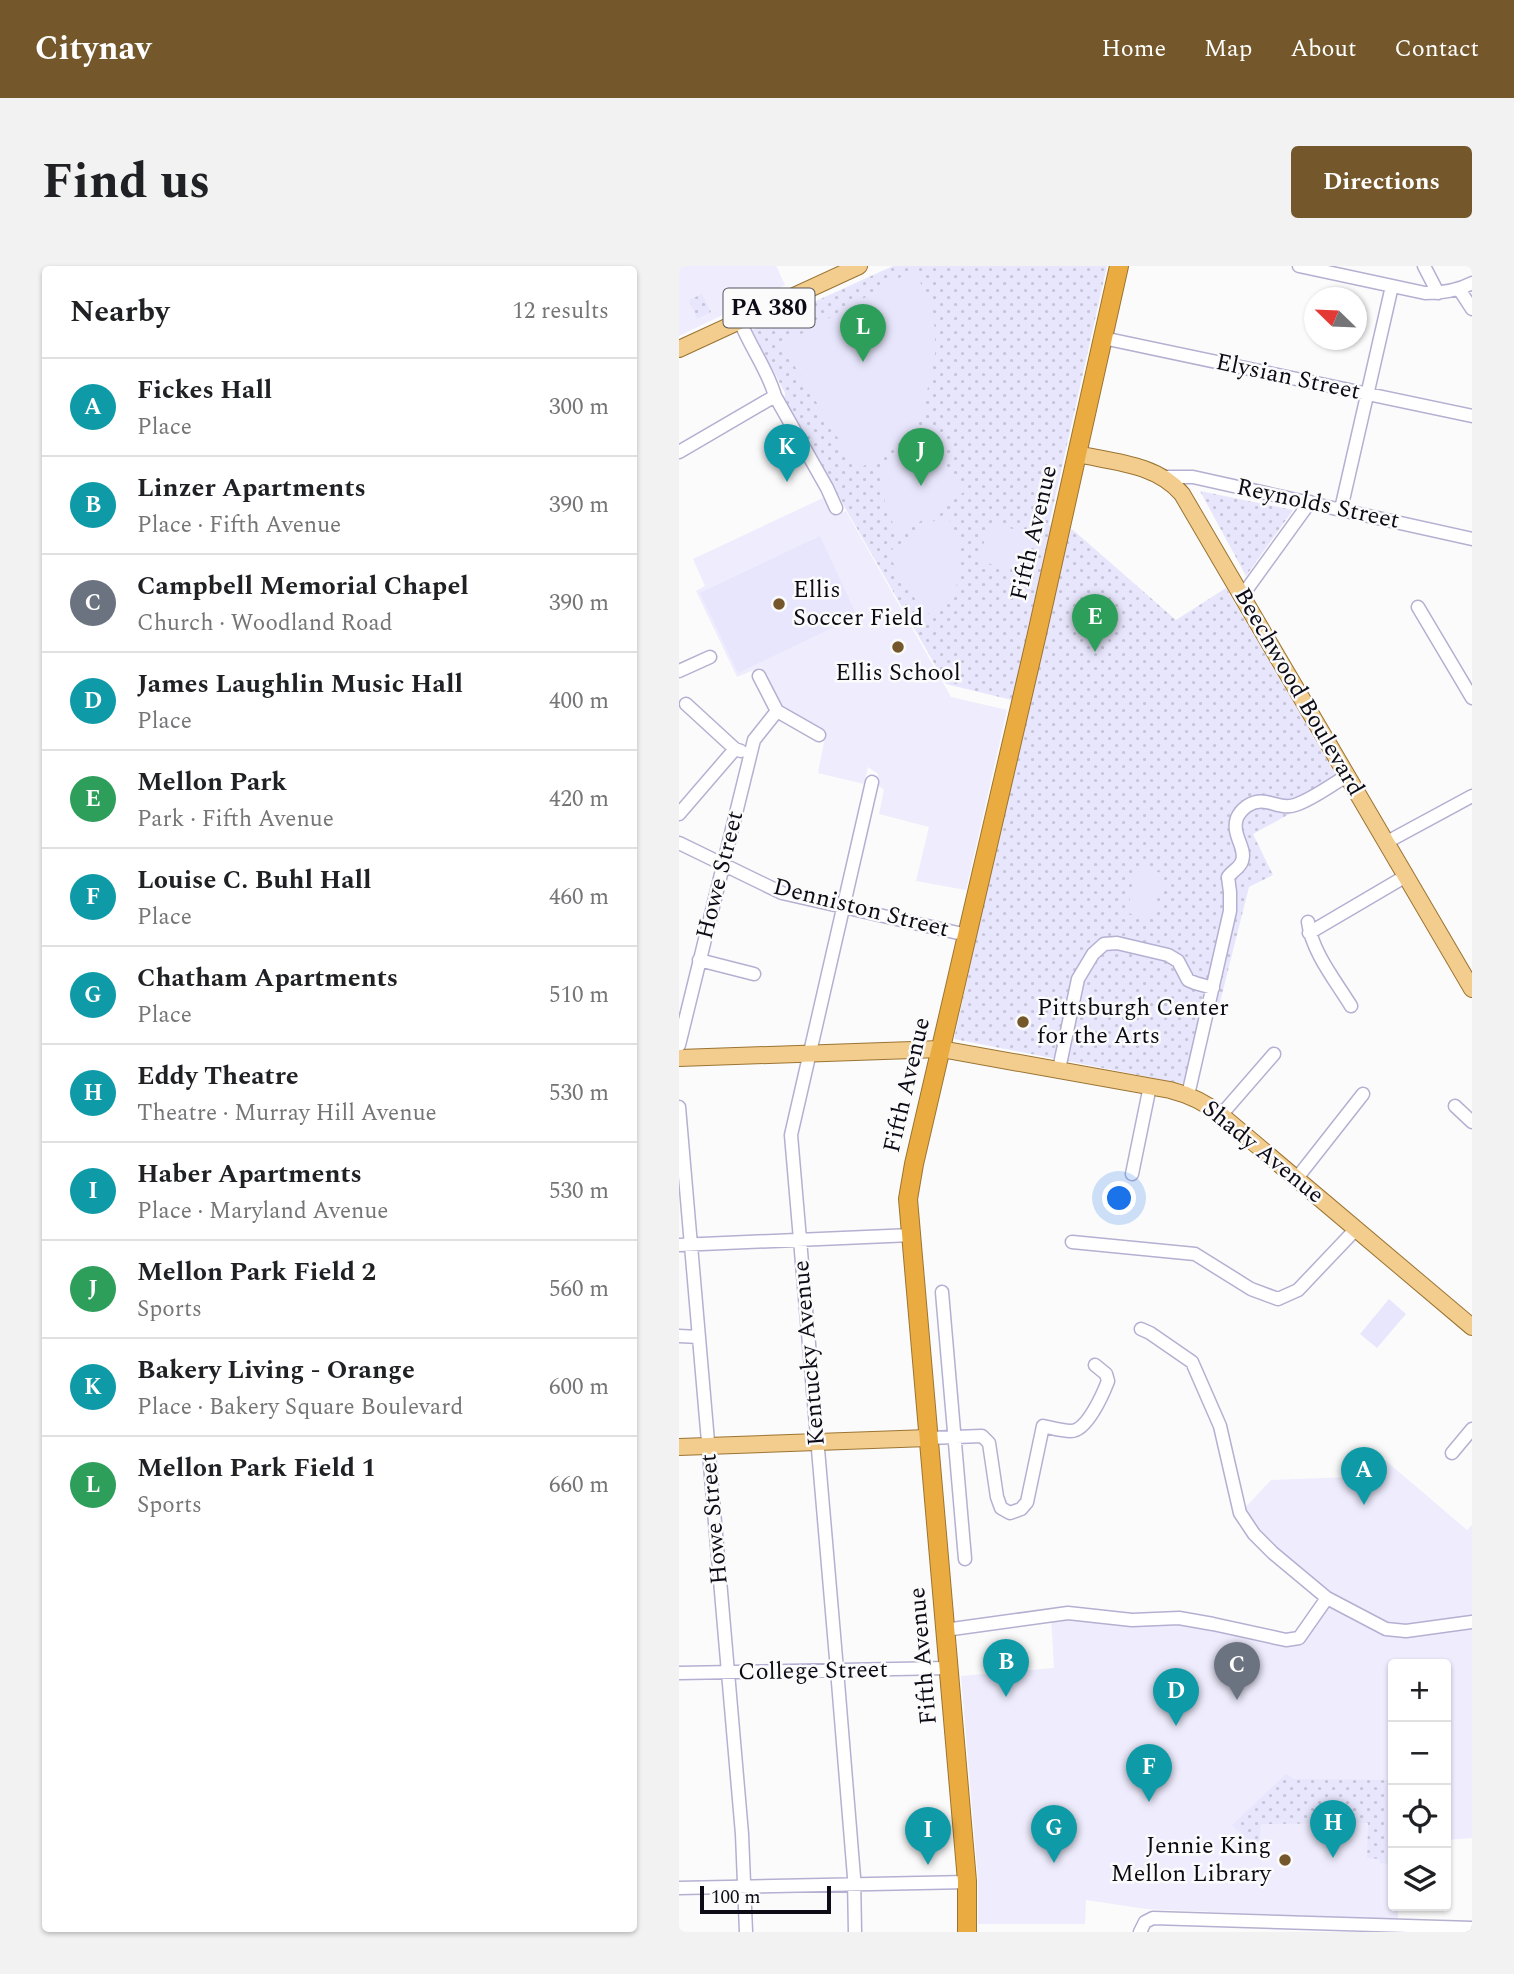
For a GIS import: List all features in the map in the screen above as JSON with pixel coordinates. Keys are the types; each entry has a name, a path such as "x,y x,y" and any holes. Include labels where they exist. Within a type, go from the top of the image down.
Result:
{"highway":[{"name":"Fifth Avenue","path":"967,1932 968,1882 908,1199 1119,266"}],"main road":[{"name":"PA 380","path":"679,349 859,266"},
{"name":"Beechwood Boulevard","path":"1077,454 1141,468 1164,477 1176,487 1406,876 1467,968 1472,989"},
{"name":"Shady Avenue","path":"679,1058 941,1049 1188,1095 1204,1102 1221,1115 1472,1327"},
{"path":"679,1447 928,1438"}],"street":[{"path":"1299,266 1425,293 1459,289 1472,283"},
{"path":"1424,266 1439,293"},
{"path":"1341,509 1392,286"},
{"path":"1459,289 1472,309"},
{"path":"740,321 775,396 836,508"},
{"name":"Elysian Street","path":"1103,338 1472,416"},
{"path":"679,452 775,396"},
{"name":"Reynolds Street","path":"1164,477 1193,477 1472,539"},
{"path":"1242,596 1310,502"},
{"path":"1418,607 1472,698"},
{"path":"679,671 710,657"},
{"path":"759,676 778,712 818,735"},
{"path":"686,704 735,749 750,755"},
{"name":"Howe Street","path":"679,1045 754,740 778,712"},
{"path":"679,814 735,749"},
{"path":"1188,1095 1230,911 1228,877 1241,864 1243,858 1235,831 1238,816 1256,802 1294,806 1348,775"},
{"name":"Kentucky Avenue","path":"855,1932 854,1884 837,1670 791,1135 872,782"},
{"path":"1387,842 1472,796"},
{"name":"Denniston Street","path":"679,843 782,893 967,935"},
{"path":"1351,1006 1316,948 1309,928 1406,876"},
{"path":"1059,1069 1078,979 1093,954 1104,944 1117,943 1168,955 1178,961 1188,980 1213,988"},
{"path":"699,960 754,974"},
{"path":"1221,1115 1274,1054"},
{"path":"1132,1174 1150,1086"},
{"path":"1297,1178 1363,1094"},
{"path":"1455,1106 1472,1122"},
{"name":"Howe Street","path":"679,1107 685,1245 699,1338 745,1887 746,1932"},
{"path":"1072,1242 1195,1254 1251,1289 1278,1299 1298,1290 1356,1228"},
{"path":"685,1245 912,1236"},
{"path":"941,1292 965,1559"},
{"path":"1141,1329 1192,1362 1220,1426 1240,1513 1254,1534 1273,1553 1327,1598 1386,1629 1406,1631 1472,1622"},
{"path":"679,1336 699,1338"},
{"path":"928,1438 982,1436 989,1443 1001,1508 1010,1513 1021,1509 1027,1502 1042,1426 1073,1431 1081,1428 1102,1397 1108,1381 1106,1374 1095,1366"},
{"path":"1452,1453 1472,1429"},
{"path":"945,1630 1068,1613 1132,1620 1178,1618 1286,1640 1300,1638 1327,1598"},
{"name":"College Street","path":"679,1673 948,1668"},
{"path":"679,1888 968,1882"},
{"path":"1140,1932 1145,1922 1153,1918 1472,1928"}],"shaded area":[{"path":"679,266 776,266 785,285 679,336"},
{"path":"893,266 1107,266 1049,525 1073,530 1176,620 1226,588 1342,785 1253,834 1273,875 1249,887 1217,1014 1212,1014 1195,1086 954,1039 1028,704 946,684 784,401 785,393 752,330"},
{"path":"915,269 933,313 935,331 935,354 923,410 915,426 882,455 857,470 782,345"},
{"path":"702,294 711,312 697,319 689,300"},
{"path":"924,431 964,492 900,535 886,511 881,471 885,462"},
{"path":"1200,491 1293,510 1246,576"},
{"path":"825,497 835,516 846,511 951,697 1007,710 966,890 916,881 929,827 879,814 884,790 876,783 878,774 868,767 864,784 818,773 825,737 775,702 761,667 737,677 696,591 705,586 693,559"},
{"path":"946,513 958,543 960,571 951,595 925,615 887,553"},
{"path":"989,523 1033,534 1023,572 979,561"},
{"name":"Ellis Soccer Field","path":"820,536 857,616 738,673 700,593"},
{"path":"1136,868 1163,873 1153,918 1127,913"},
{"path":"1389,1299 1406,1314 1377,1348 1360,1334"},
{"path":"1385,1460 1467,1530 1472,1525 1472,1838 1451,1840 1451,1659 1388,1659 1388,1911 1398,1911 1398,1920 1146,1909 1086,1900 1085,1924 978,1924 978,1879 961,1676 1054,1668 1051,1615 1179,1618 1299,1638 1327,1598 1240,1513 1271,1480 1348,1477"},
{"path":"1286,1774 1294,1779 1388,1780 1388,1864 1380,1863 1380,1859 1367,1858 1368,1823 1261,1824 1259,1850 1232,1825"}],"place":[{"name":"Mellon Park Field 1","path":"863,362"},
{"name":"Bakery Living - Orange","path":"787,482"},
{"name":"Mellon Park Field 2","path":"921,486"},
{"name":"Ellis Soccer Field","path":"779,604"},
{"name":"Ellis School","path":"898,647"},
{"name":"Mellon Park","path":"1095,652"},
{"name":"Pittsburgh Center for the Arts","path":"1023,1022"},
{"name":"Fickes Hall","path":"1364,1505"},
{"name":"Linzer Apartments","path":"1006,1697"},
{"name":"Campbell Memorial Chapel","path":"1237,1700"},
{"name":"James Laughlin Music Hall","path":"1176,1726"},
{"name":"Louise C. Buhl Hall","path":"1149,1802"},
{"name":"Eddy Theatre","path":"1333,1858"},
{"name":"Jennie King Mellon Library","path":"1285,1860"},
{"name":"Chatham Apartments","path":"1054,1863"},
{"name":"Haber Apartments","path":"928,1865"}]}
